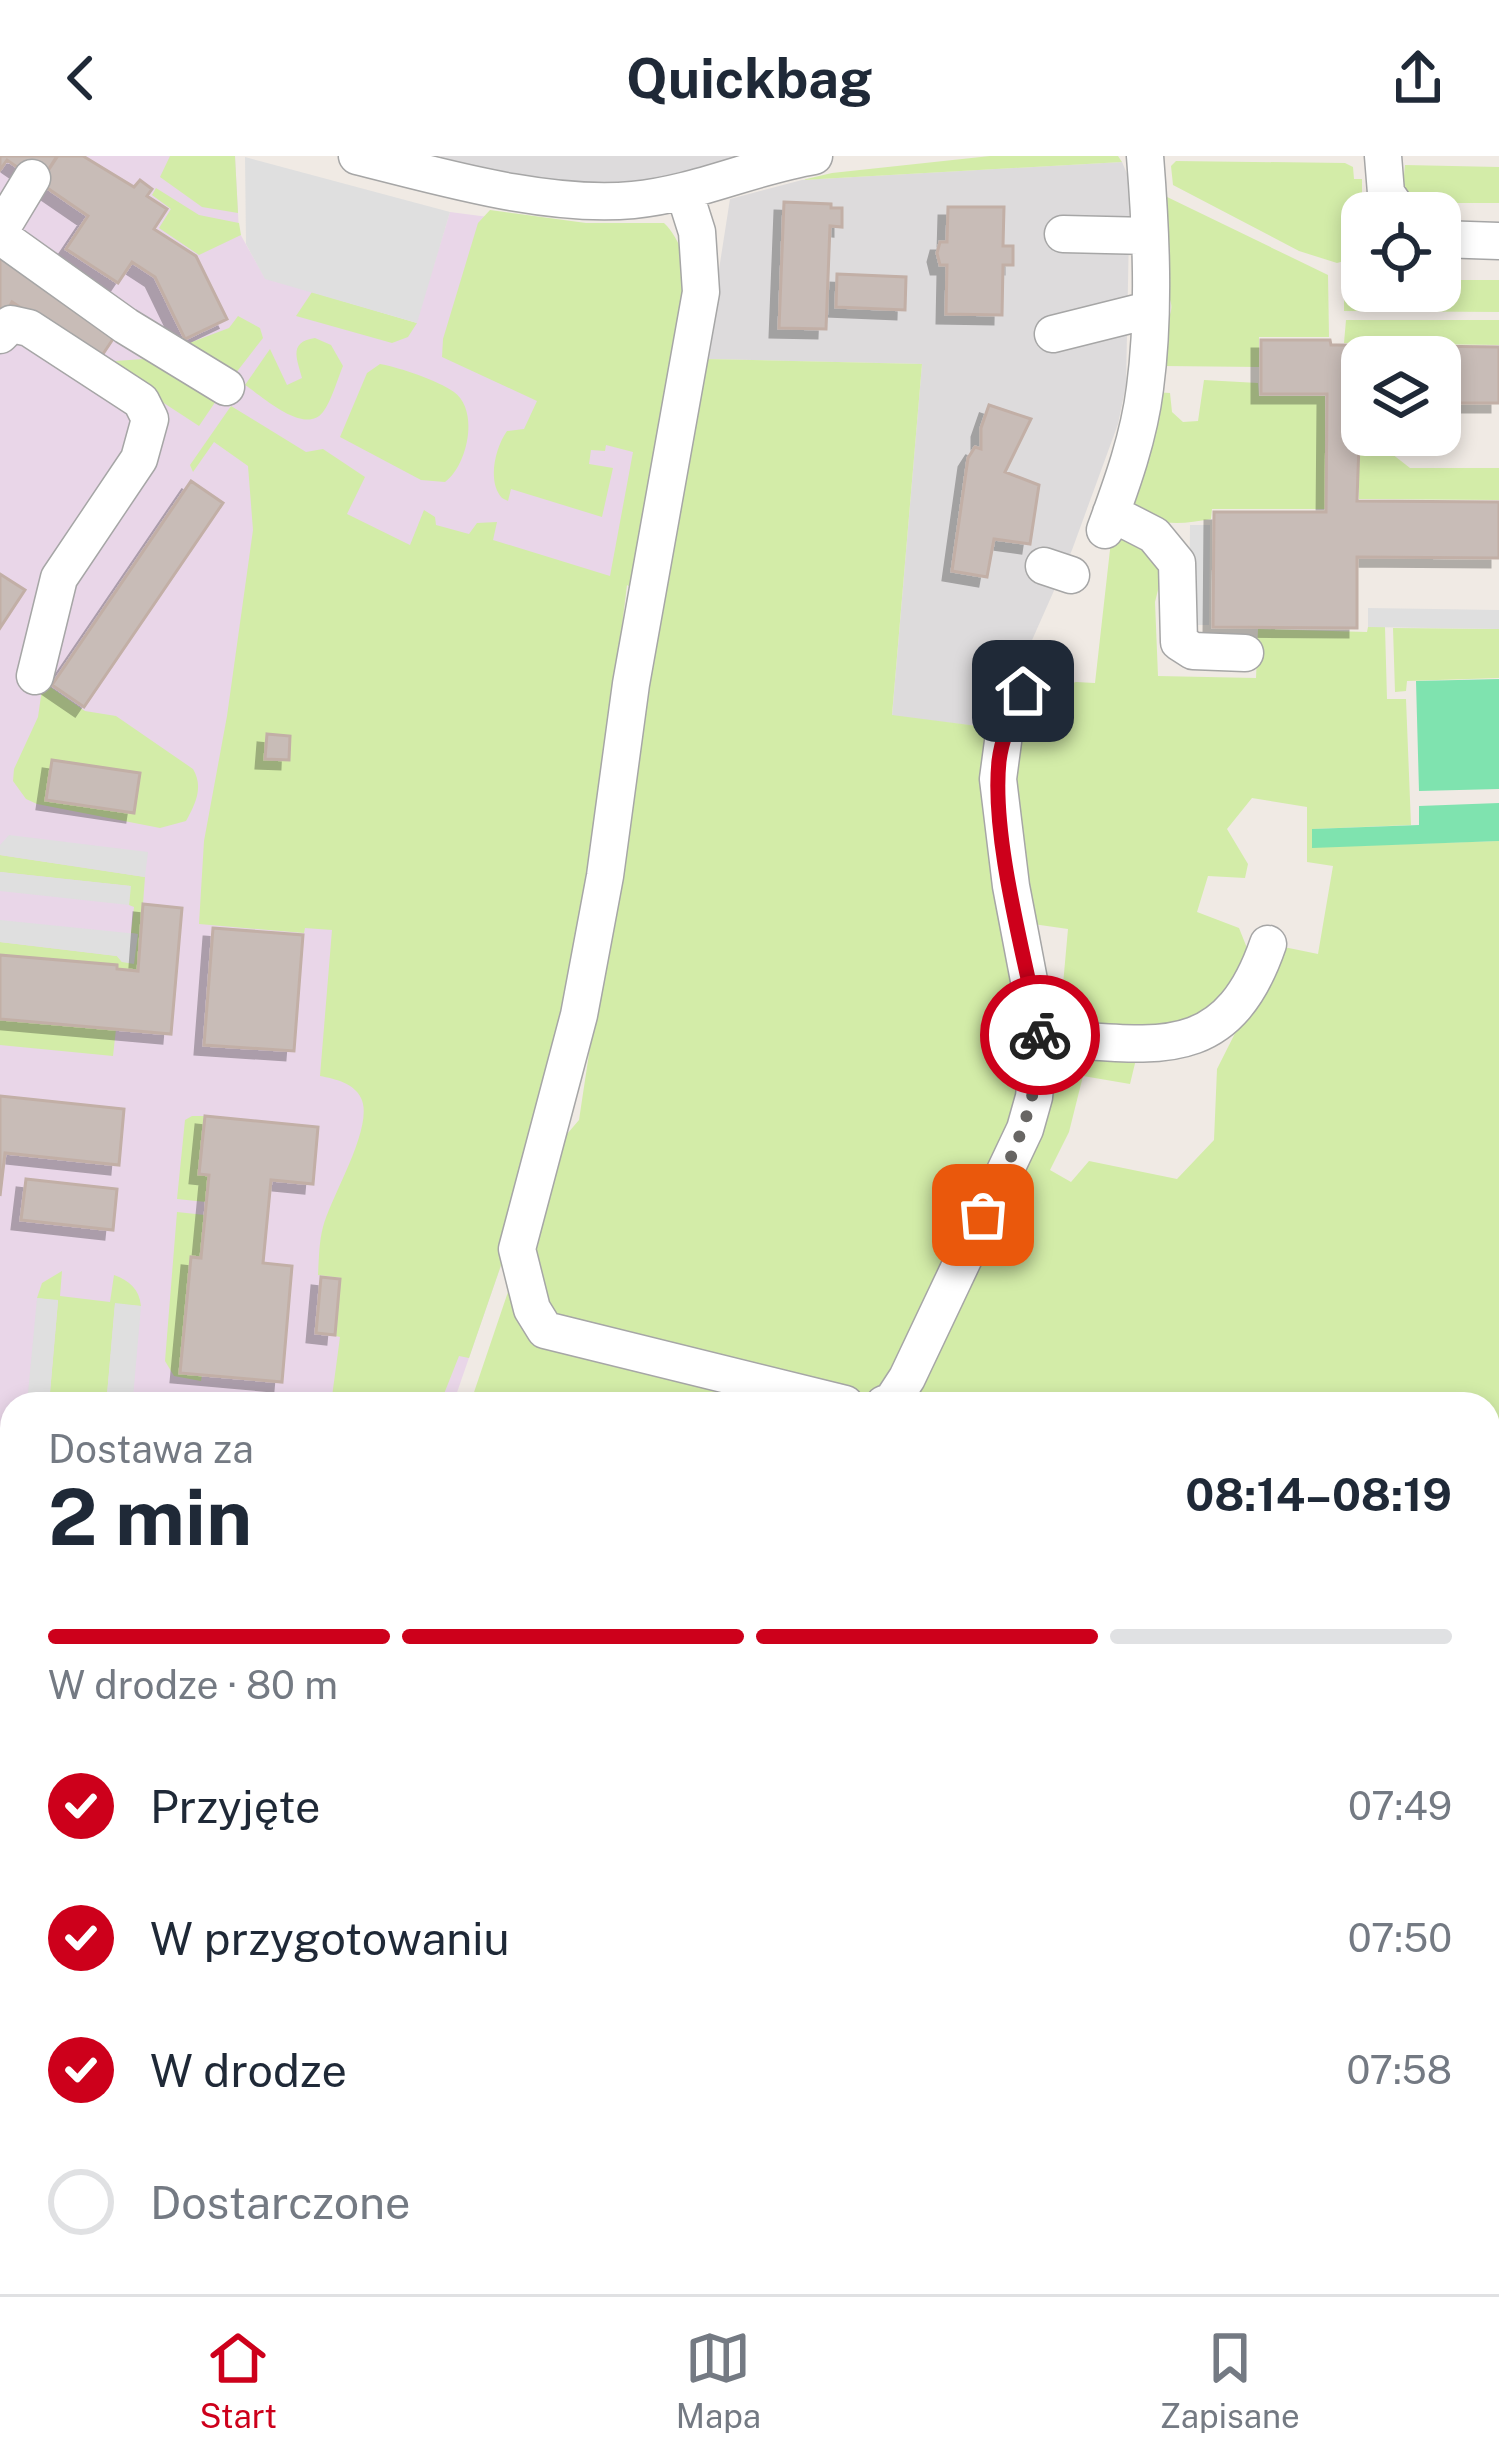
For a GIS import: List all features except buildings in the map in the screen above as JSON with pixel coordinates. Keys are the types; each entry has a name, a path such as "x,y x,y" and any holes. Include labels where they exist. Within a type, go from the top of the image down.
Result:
{"street":[{"path":"357,156 410,162 564,198 630,200 684,191 781,161 814,156"},
{"path":"1145,156 1149,236 1145,391 1108,522 1154,535 1177,562 1180,642 1193,651 1244,653"},
{"path":"1383,156 1386,192"},
{"path":"32,178 0,234 126,326 226,387"},
{"path":"684,191 700,246 701,292 631,684 605,876 579,1015 517,1249 532,1309 544,1330 795,1392"},
{"path":"1063,233 1149,236"},
{"path":"1461,240 1499,241"},
{"path":"1053,334 1149,310"},
{"path":"0,335 11,324 29,328 141,401 150,419 139,459 59,578 35,676"},
{"path":"898,1392 1025,1129 1034,1097 1040,1038 1011,886 998,778 1004,734 1023,691"},
{"path":"1040,1038 1177,1052 1226,1018 1246,994 1268,944"}],"shaded area":[{"path":"0,156 235,156 239,232 265,278 416,323 450,212 496,218 662,262 604,792 508,1245 457,1392 0,1392"},
{"path":"440,156 751,156 632,186 568,183 449,164"},
{"path":"245,157 450,212 417,323 265,279 246,244"},
{"path":"1122,162 1130,181 1126,385 1118,424 1072,550 993,728 892,716 922,364 705,359 730,199 802,180"},
{"path":"1190,525 1210,525 1209,625 1189,625"},
{"path":"1368,608 1499,610 1499,629 1368,627"},
{"path":"9,835 148,852 145,877 0,855 0,845"},
{"path":"0,872 131,886 129,905 0,891"},
{"path":"0,920 138,934 134,964 117,956 0,942"},
{"path":"37,1298 58,1300 50,1392 28,1392"},
{"path":"115,1303 141,1306 134,1392 107,1392"}],"green space":[{"path":"170,156 235,156 238,213 202,207 160,177"},
{"path":"990,156 1118,156 1122,162 802,180 832,173"},
{"path":"1176,161 1345,163 1353,167 1354,179 1362,179 1362,192 1341,192 1341,262 1299,251 1173,185 1171,166"},
{"path":"1405,165 1499,167 1499,203 1461,203 1461,192 1406,192"},
{"path":"156,188 199,215 239,223 241,235 199,255 159,228 171,209 152,195"},
{"path":"1163,195 1328,275 1329,337 1259,337 1259,367 1164,366 1157,338 1171,309 1165,291"},
{"path":"490,210 586,223 664,223 687,267 706,359 922,364 892,715 993,728 1016,1002 1014,1044 1032,1047 1027,1096 895,1380 875,1392 846,1392 568,1323 544,1302 529,1242 550,1154 579,1120 657,603 627,585 588,904 508,1245 469,1358 459,1356 445,1392 333,1392 341,1278 318,1275 320,1245 364,1110 354,1089 320,1076 332,930 305,928 304,933 199,924 204,841 253,530 248,466 214,442 193,472 190,465 231,406 306,452 323,449 365,477 347,514 410,545 424,510 435,517 436,525 469,534 477,523 497,522 493,540 610,576 633,452 606,445 605,451 591,450 589,464 613,468 602,517 511,489 508,501 497,491 496,455 507,431 524,429 537,401 442,357 443,339 478,223"},
{"path":"1461,280 1499,280 1499,312 1461,312"},
{"path":"312,292 417,323 408,337 392,343 296,316"},
{"path":"238,316 260,328 263,338 232,378 184,345 229,328"},
{"path":"1346,320 1499,320 1499,345 1461,345 1461,336 1345,336"},
{"path":"315,338 331,345 343,366 326,407 315,418 284,412 245,385 270,349 287,385 302,378 298,347"},
{"path":"158,358 218,398 199,426 101,362"},
{"path":"380,364 438,383 462,401 468,438 459,464 445,482 421,480 340,437 367,373"},
{"path":"1204,380 1258,383 1259,396 1325,396 1326,509 1212,509 1211,519 1182,523 1136,514 1127,491 1155,392 1170,393 1172,412 1183,422 1198,421"},
{"path":"1359,456 1395,456 1410,468 1499,468 1499,500 1359,499"},
{"path":"1112,532 1152,554 1161,578 1155,602 1158,676 1256,678 1258,629 1367,632 1368,627 1385,627 1387,699 1406,699 1411,825 1313,829 1313,847 1499,841 1499,1392 905,1392 1045,1055 1137,1055 1130,1084 1083,1076 1069,1132 1050,1170 1071,1182 1089,1161 1177,1179 1214,1140 1217,1069 1279,946 1318,954 1333,866 1307,862 1307,807 1252,798 1227,829 1248,864 1245,878 1208,876 1197,912 1239,928 1249,953 1225,1004 1173,1027 1059,1029 1068,929 1033,924 1004,780 1031,695 1076,682 1095,683"},
{"path":"1393,628 1499,629 1499,678 1407,681 1406,691 1395,692"},
{"path":"1499,679 1499,789 1419,791 1416,681"},
{"path":"43,682 85,711 116,716 193,769 198,789 186,821 160,828 26,799 13,781 14,769 38,717","holes":["52,760 140,774 134,813 47,800"]},
{"path":"1499,803 1499,841 1312,848 1312,829 1419,825 1419,806"},
{"path":"0,855 145,877 138,971 0,955 0,942 117,956 122,962 137,934 131,933 130,886 0,872"},
{"path":"0,1019 116,1029 113,1056 0,1045"},
{"path":"205,1116 199,1173 209,1175 206,1202 177,1199 185,1120"},
{"path":"177,1212 205,1215 201,1258 190,1258 180,1372 202,1375 201,1381 174,1376 165,1361"},
{"path":"62,1271 60,1296 110,1302 114,1275 138,1295 141,1306 115,1304 107,1392 50,1392 58,1301 37,1298 42,1283"},
{"path":"510,1286 539,1346 744,1392 474,1392"}],"way so far":[{"path":"983,1215 1025,1129 1034,1097 1040,1035"}],"route":[{"path":"1023,691 1004,734 998,778 1011,886 1040,1035"}]}
